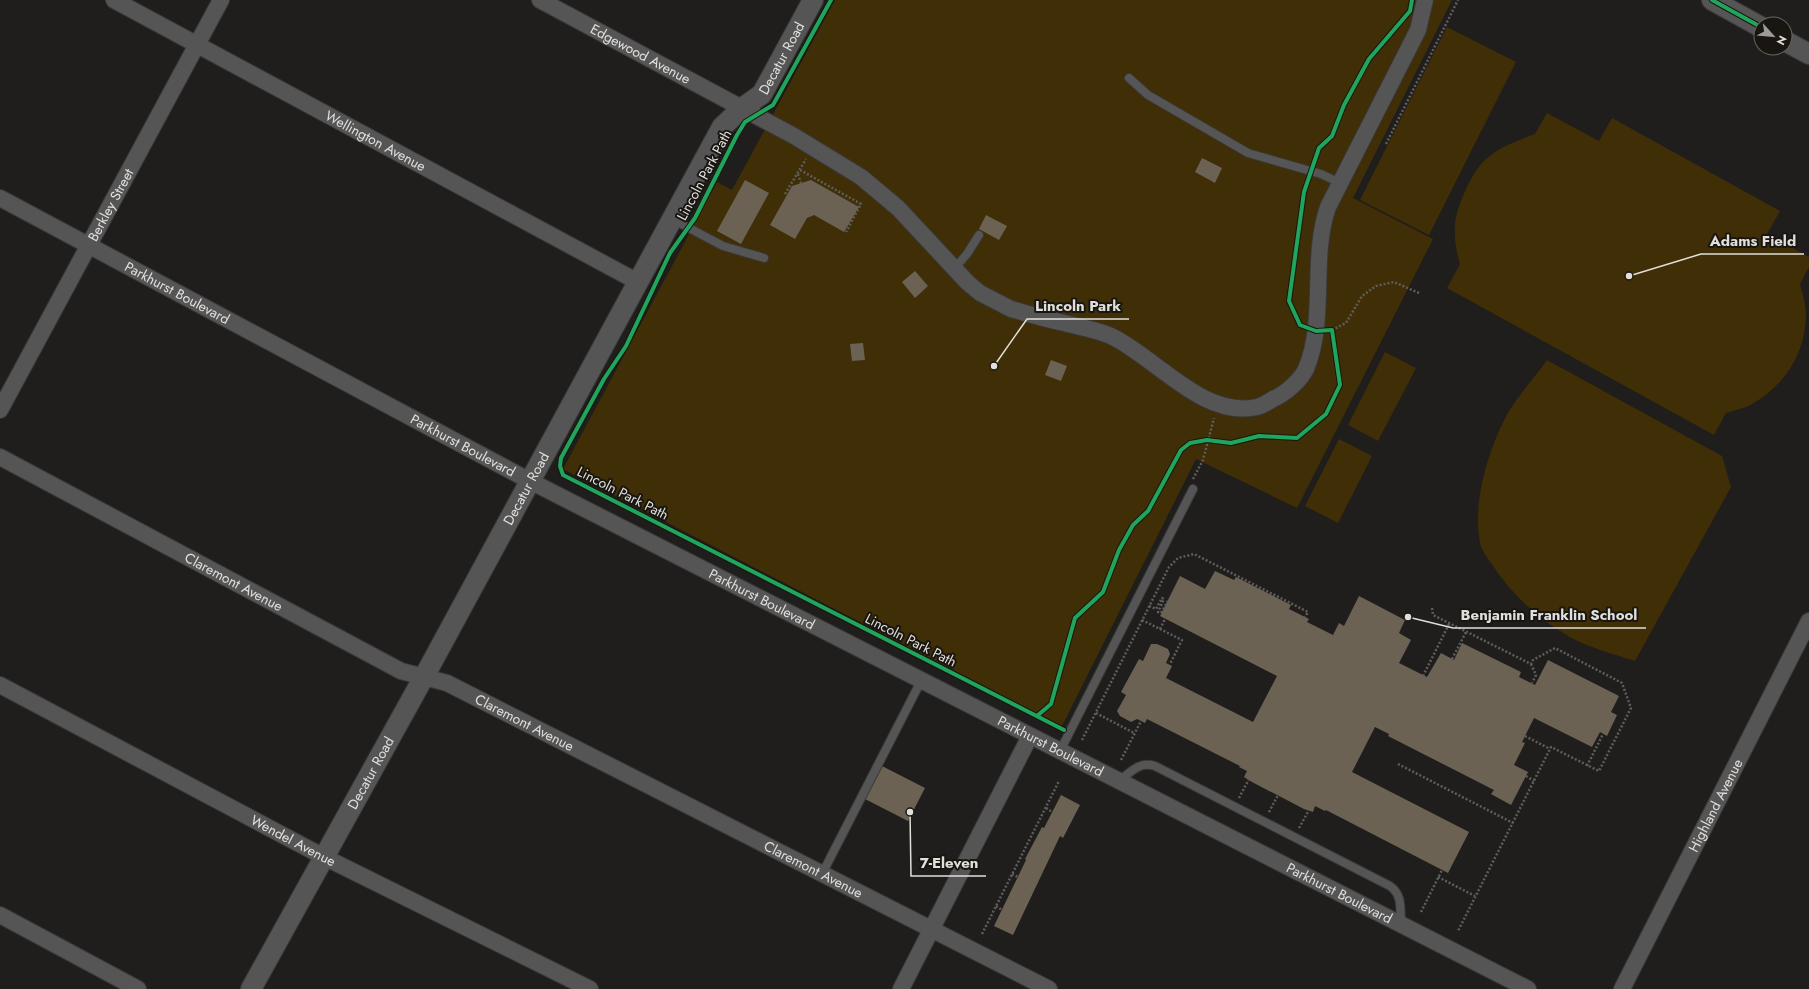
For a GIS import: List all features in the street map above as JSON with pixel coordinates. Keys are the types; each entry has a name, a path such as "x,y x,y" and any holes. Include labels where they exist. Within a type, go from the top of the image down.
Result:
{"street":[{"name":"Wellington Avenue","path":"114,0 638,282"},
{"name":"Berkley Street","path":"0,410 221,0"},
{"name":"Edgewood Avenue","path":"540,0 741,109 794,136 861,177 898,208 954,269 976,289 996,302 1032,315 1112,337 1132,348 1200,397 1218,405 1237,408 1257,407 1286,393 1305,370 1316,331 1320,239 1328,208 1418,30 1425,0"},
{"name":"Decatur Road","path":"251,989 423,677 638,282 671,218 722,127 741,109 762,94 813,0"},
{"path":"1712,0 1753,23"},
{"path":"1793,45 1809,54"},
{"name":"Parkhurst Boulevard","path":"0,198 530,481 1528,989"},
{"name":"Claremont Avenue","path":"0,457 401,671 447,683 1049,989"},
{"name":"Highland Avenue","path":"1622,989 1809,621"},
{"name":"Wendel Avenue","path":"0,685 324,857 590,989"},
{"path":"901,989 1030,736"},
{"path":"0,915 138,989"}],"lane":[{"path":"1129,78 1148,95 1207,131 1248,153 1321,174 1340,183"},
{"path":"671,218 723,246 764,258"},
{"path":"954,269 967,254 979,235"},
{"path":"1060,751 1193,489"},
{"path":"822,874 921,680"},
{"path":"1119,781 1137,766 1143,764 1149,764 1162,769 1390,886 1398,894 1400,899 1402,925"}],"path":[{"path":"1386,144 1458,0"},
{"path":"785,194 808,155"},
{"path":"800,170 861,204 846,232"},
{"path":"798,173 801,183"},
{"path":"1316,331 1332,330 1346,323 1362,296 1376,286 1394,282 1419,293"},
{"path":"1332,330 1334,338"},
{"path":"1198,469 1203,460 1207,440 1216,412"},
{"path":"1202,441 1215,441"},
{"path":"1082,740 1172,563 1186,555 1194,554 1308,612 1305,617"},
{"path":"1149,606 1156,609 1162,598 1164,599 1158,612 1160,613 1168,601"},
{"path":"1432,608 1433,615 1531,664 1536,674 1532,683"},
{"path":"1160,629 1165,619"},
{"path":"1142,620 1182,640 1170,664"},
{"path":"1423,676 1449,624"},
{"path":"1452,659 1466,632"},
{"path":"1525,736 1599,771 1631,708 1622,683 1555,648 1532,660 1531,664"},
{"path":"1096,713 1134,733"},
{"path":"1121,760 1141,721"},
{"path":"1587,766 1603,734"},
{"path":"1458,931 1550,749"},
{"path":"1398,764 1513,822"},
{"path":"1526,776 1534,780"},
{"path":"1239,798 1249,779"},
{"path":"982,934 1059,780"},
{"path":"1269,813 1278,795"},
{"path":"1046,808 1052,812"},
{"path":"1299,828 1308,810"},
{"path":"1029,842 1033,844"},
{"path":"1421,912 1442,870"},
{"path":"1012,874 1018,877"},
{"path":"1438,877 1475,896"},
{"path":"996,906 1002,910"}],"shaded area":[{"path":"835,0 1452,0 1353,198 1433,239 1297,508 1196,459 1062,726 563,469 717,182 732,190"},
{"path":"1447,27 1516,62 1429,235 1360,200"},
{"path":"1547,113 1599,141 1612,118 1780,211 1767,234 1809,257 1809,267 1800,284 1805,302 1806,314 1805,328 1798,354 1784,378 1774,388 1764,397 1749,406 1726,413 1714,435 1447,288 1460,264 1455,239 1455,224 1458,209 1461,200 1479,166 1495,152 1535,134"},
{"path":"1385,352 1416,368 1378,441 1348,425"},
{"path":"1547,360 1722,456 1731,487 1635,661 1570,637 1536,614 1507,585 1486,556 1481,545 1478,526 1478,509 1480,492 1489,457 1509,411"},
{"path":"1339,439 1372,456 1338,523 1305,506"}],"building":[{"path":"1202,158 1222,168 1215,183 1195,172"},
{"path":"745,180 769,193 741,244 717,231"},
{"path":"811,180 859,207 844,232 814,215 807,218 795,239 770,225 792,186"},
{"path":"986,215 1007,226 999,240 979,229"},
{"path":"915,271 928,286 915,298 902,282"},
{"path":"863,343 865,360 852,361 850,344"},
{"path":"1051,360 1067,366 1061,381 1045,375"},
{"path":"1215,571 1234,580 1236,577 1291,605 1289,609 1309,619 1307,622 1333,635 1339,623 1344,626 1359,596 1405,620 1399,633 1411,640 1399,663 1427,677 1441,653 1454,660 1462,643 1521,672 1519,677 1535,685 1548,660 1619,696 1611,712 1617,715 1607,736 1600,732 1592,747 1534,718 1522,742 1525,743 1514,765 1528,772 1511,805 1491,794 1494,790 1388,736 1389,734 1375,727 1352,772 1469,832 1448,873 1326,810 1325,811 1315,806 1313,812 1304,809 1244,777 1247,771 1239,767 1240,766 1147,719 1145,723 1137,719 1131,722 1120,716 1117,711 1126,695 1121,692 1139,659 1143,661 1151,644 1157,644 1168,649 1170,654 1166,663 1172,666 1166,678 1253,722 1277,676 1160,616 1180,576 1205,589"},
{"path":"882,766 925,788 908,821 865,799"},
{"path":"1061,795 1080,805 1063,838 1060,836 1013,935 994,926 1026,860 1025,859 1042,827 1044,828"}],"cycle path":[{"name":"Lincoln Park Path","path":"831,0 773,105 745,122 737,135 695,218 670,253 626,346 604,379 561,458 560,466 563,475 1064,730"},
{"path":"1037,716 1051,704 1075,618 1103,592 1119,550 1133,525 1148,511 1181,450 1190,443 1207,440 1231,443 1259,436 1297,438 1326,414 1340,385 1332,330 1316,331 1300,325 1289,301 1304,192 1319,148 1332,136 1344,105 1369,59 1410,11 1412,0"},
{"path":"1712,0 1753,23"}],"place":[{"name":"Adams Field","path":"1629,276"},
{"name":"Lincoln Park","path":"994,366"},
{"name":"Benjamin Franklin School","path":"1408,617"},
{"name":"7-Eleven","path":"910,812"}]}
